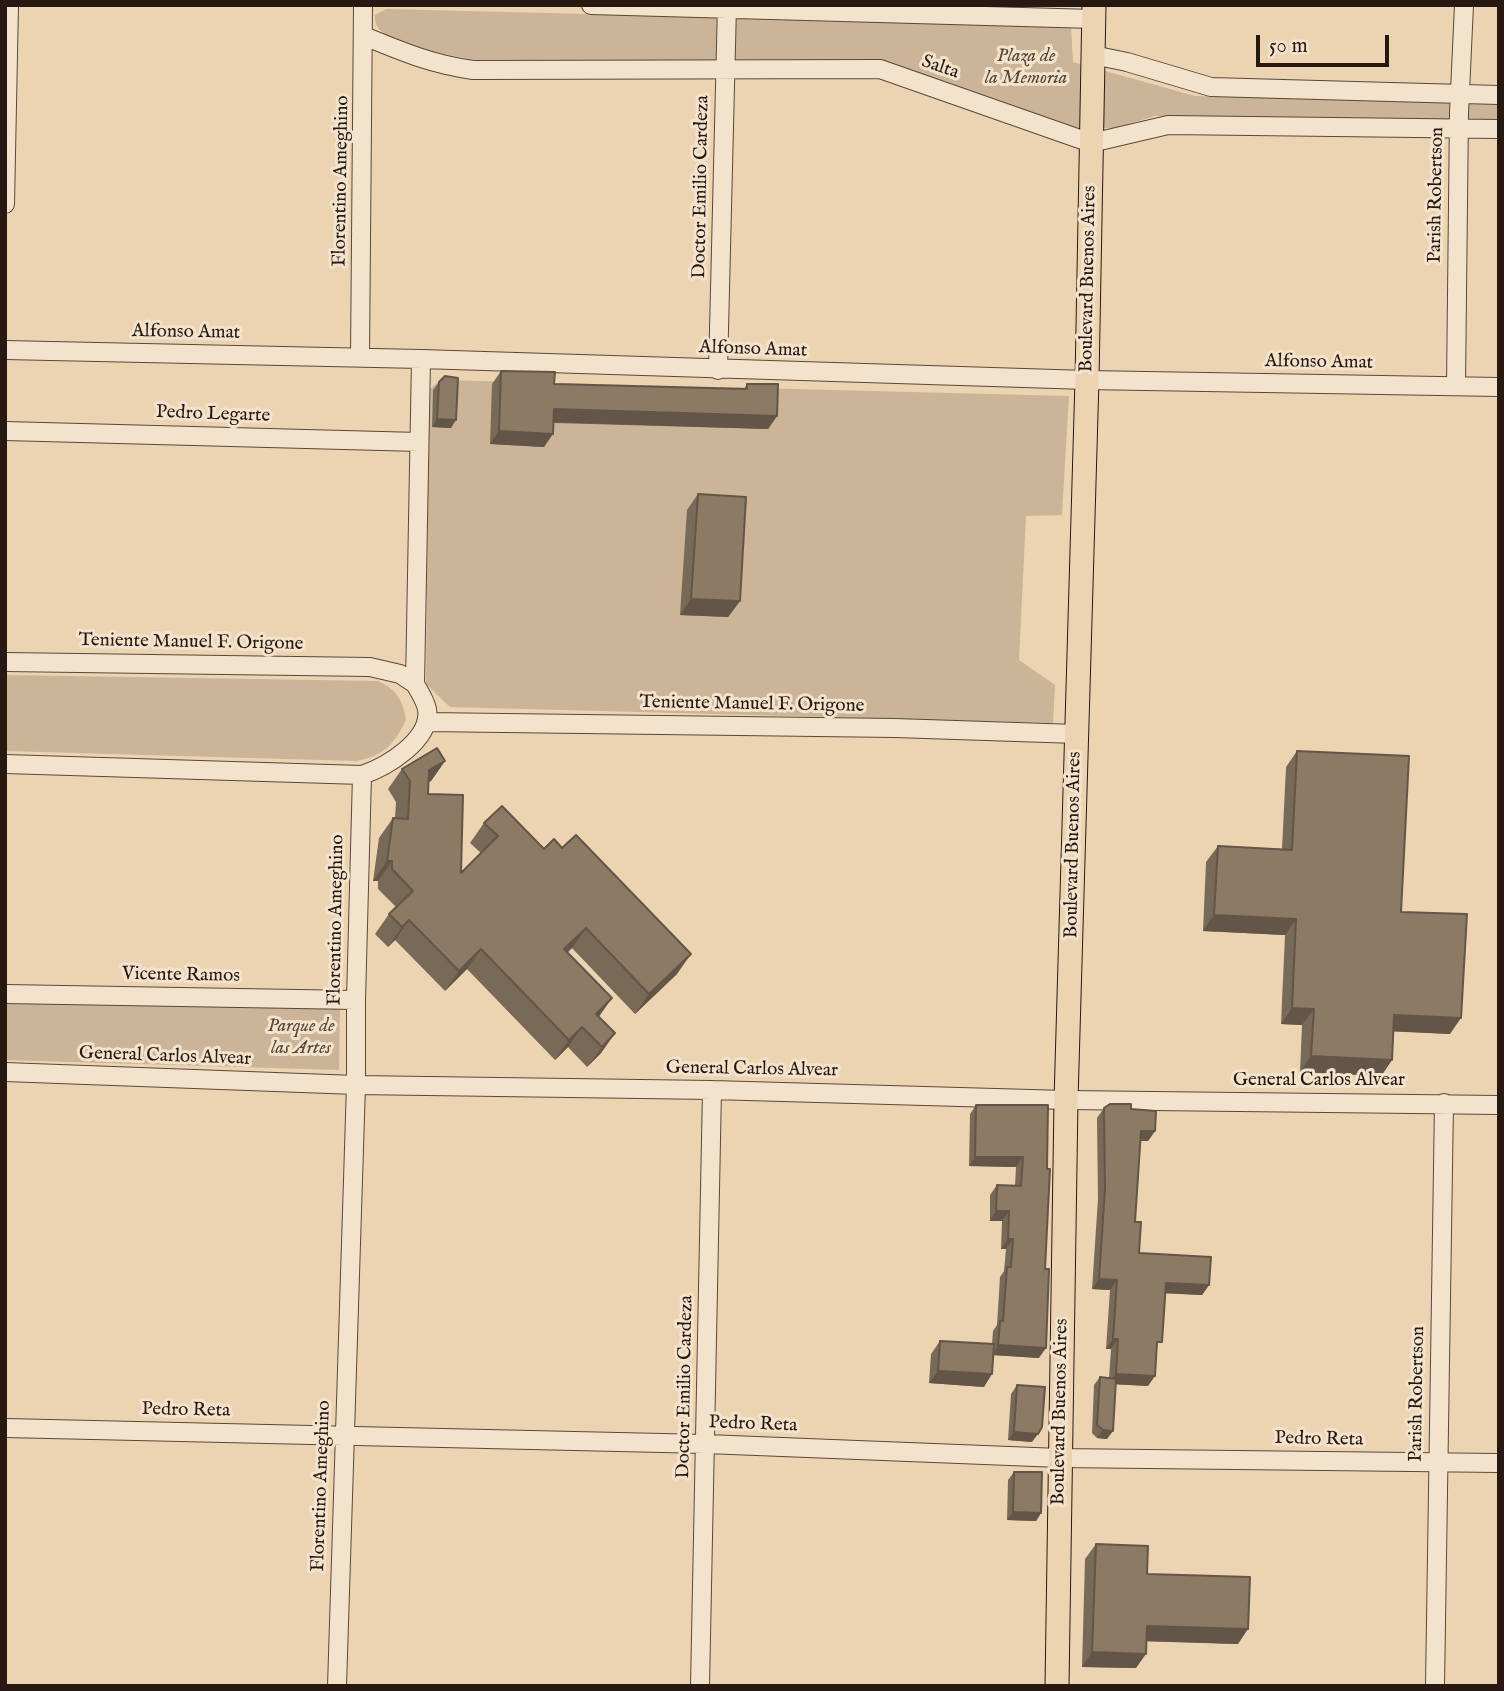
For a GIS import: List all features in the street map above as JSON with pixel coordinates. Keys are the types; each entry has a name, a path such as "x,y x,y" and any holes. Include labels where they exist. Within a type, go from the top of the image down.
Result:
{"main road":[{"name":"Boulevard Buenos Aires","path":"1057,1686 1066,1100 1087,380 1094,12"}],"street":[{"path":"5,204 9,5"},
{"name":"Florentino Ameghino","path":"360,358 363,5"},
{"path":"591,5 1094,12"},
{"name":"Parish Robertson","path":"1456,386 1459,128 1464,5"},
{"name":"Doctor Emilio Cardeza","path":"718,370 727,8"},
{"name":"Salta","path":"364,36 413,57 441,65 473,69 880,69 1091,143"},
{"path":"1093,55 1212,87 1499,95"},
{"path":"1091,143 1168,125 1499,130"},
{"name":"Alfonso Amat","path":"5,350 421,359 1087,380 1499,387"},
{"path":"5,764 362,775 395,759 422,733 427,709 415,684 421,359"},
{"name":"Pedro Legarte","path":"5,431 419,442"},
{"name":"Teniente Manuel F. Origone","path":"5,662 370,667 400,674 415,684"},
{"name":"Teniente Manuel F. Origone","path":"426,722 895,727 1077,734"},
{"name":"Florentino Ameghino","path":"337,1686 356,1085 362,775"},
{"name":"Vicente Ramos","path":"5,994 356,1000"},
{"name":"General Carlos Alvear","path":"5,1072 356,1085 712,1090 1066,1100 1499,1105"},
{"name":"Doctor Emilio Cardeza","path":"700,1686 712,1090"},
{"name":"Parish Robertson","path":"1435,1686 1444,1103"},
{"name":"Pedro Reta","path":"5,1428 706,1444 1060,1458 1499,1463"}],"green space":[{"name":"Plaza de la Memoria","path":"386,9 1071,26 1073,62 1195,96 1499,103 1499,122 1155,116 1115,128 1071,128 879,65 474,60 393,39 383,33 375,22 375,15"},
{"path":"440,380 1069,396 1062,515 1026,516 1019,660 1055,685 1053,723 450,707 426,684 429,390"},
{"path":"5,675 378,681 398,696 406,720 387,748 374,756 356,761 5,751"},
{"name":"Parque de las Artes","path":"5,1001 340,1008 339,1070 5,1060"}],"building":[{"path":"501,371 555,372 554,384 747,389 747,384 778,384 777,416 554,409 553,434 499,431"},
{"path":"445,376 458,378 456,420 437,419 439,382"},
{"path":"698,494 746,497 740,601 691,599"},
{"path":"437,748 445,761 429,770 428,794 463,795 461,873 498,836 484,823 502,806 544,849 554,839 562,848 576,835 691,954 649,994 586,928 564,949 612,998 596,1014 615,1033 602,1047 582,1027 569,1040 481,949 459,971 409,920 402,927 389,914 413,891 392,869 392,861 387,861 393,818 408,819 410,781 402,769"},
{"path":"1297,751 1409,756 1401,912 1467,914 1461,1018 1394,1015 1392,1060 1311,1056 1314,1009 1292,1008 1296,919 1214,915 1218,846 1292,850"},
{"path":"1110,1104 1131,1104 1131,1109 1156,1111 1155,1131 1141,1131 1135,1222 1141,1222 1139,1253 1211,1257 1209,1285 1166,1283 1162,1342 1157,1342 1155,1376 1116,1374 1118,1339 1113,1339 1117,1280 1099,1279 1105,1189 1104,1108"},
{"path":"976,1105 1048,1105 1047,1169 1050,1169 1045,1269 1049,1269 1046,1348 998,1345 1013,1239 1008,1239 1009,1211 996,1211 997,1185 1021,1186 1023,1157 975,1157"},
{"path":"940,1341 994,1344 992,1374 938,1371"},
{"path":"1100,1377 1116,1379 1113,1431 1103,1430 1097,1425"},
{"path":"1017,1385 1045,1387 1042,1427 1038,1434 1014,1432"},
{"path":"1014,1472 1042,1472 1041,1513 1013,1512"},
{"path":"1096,1544 1148,1546 1147,1574 1250,1577 1248,1629 1147,1626 1146,1654 1092,1652"}]}
